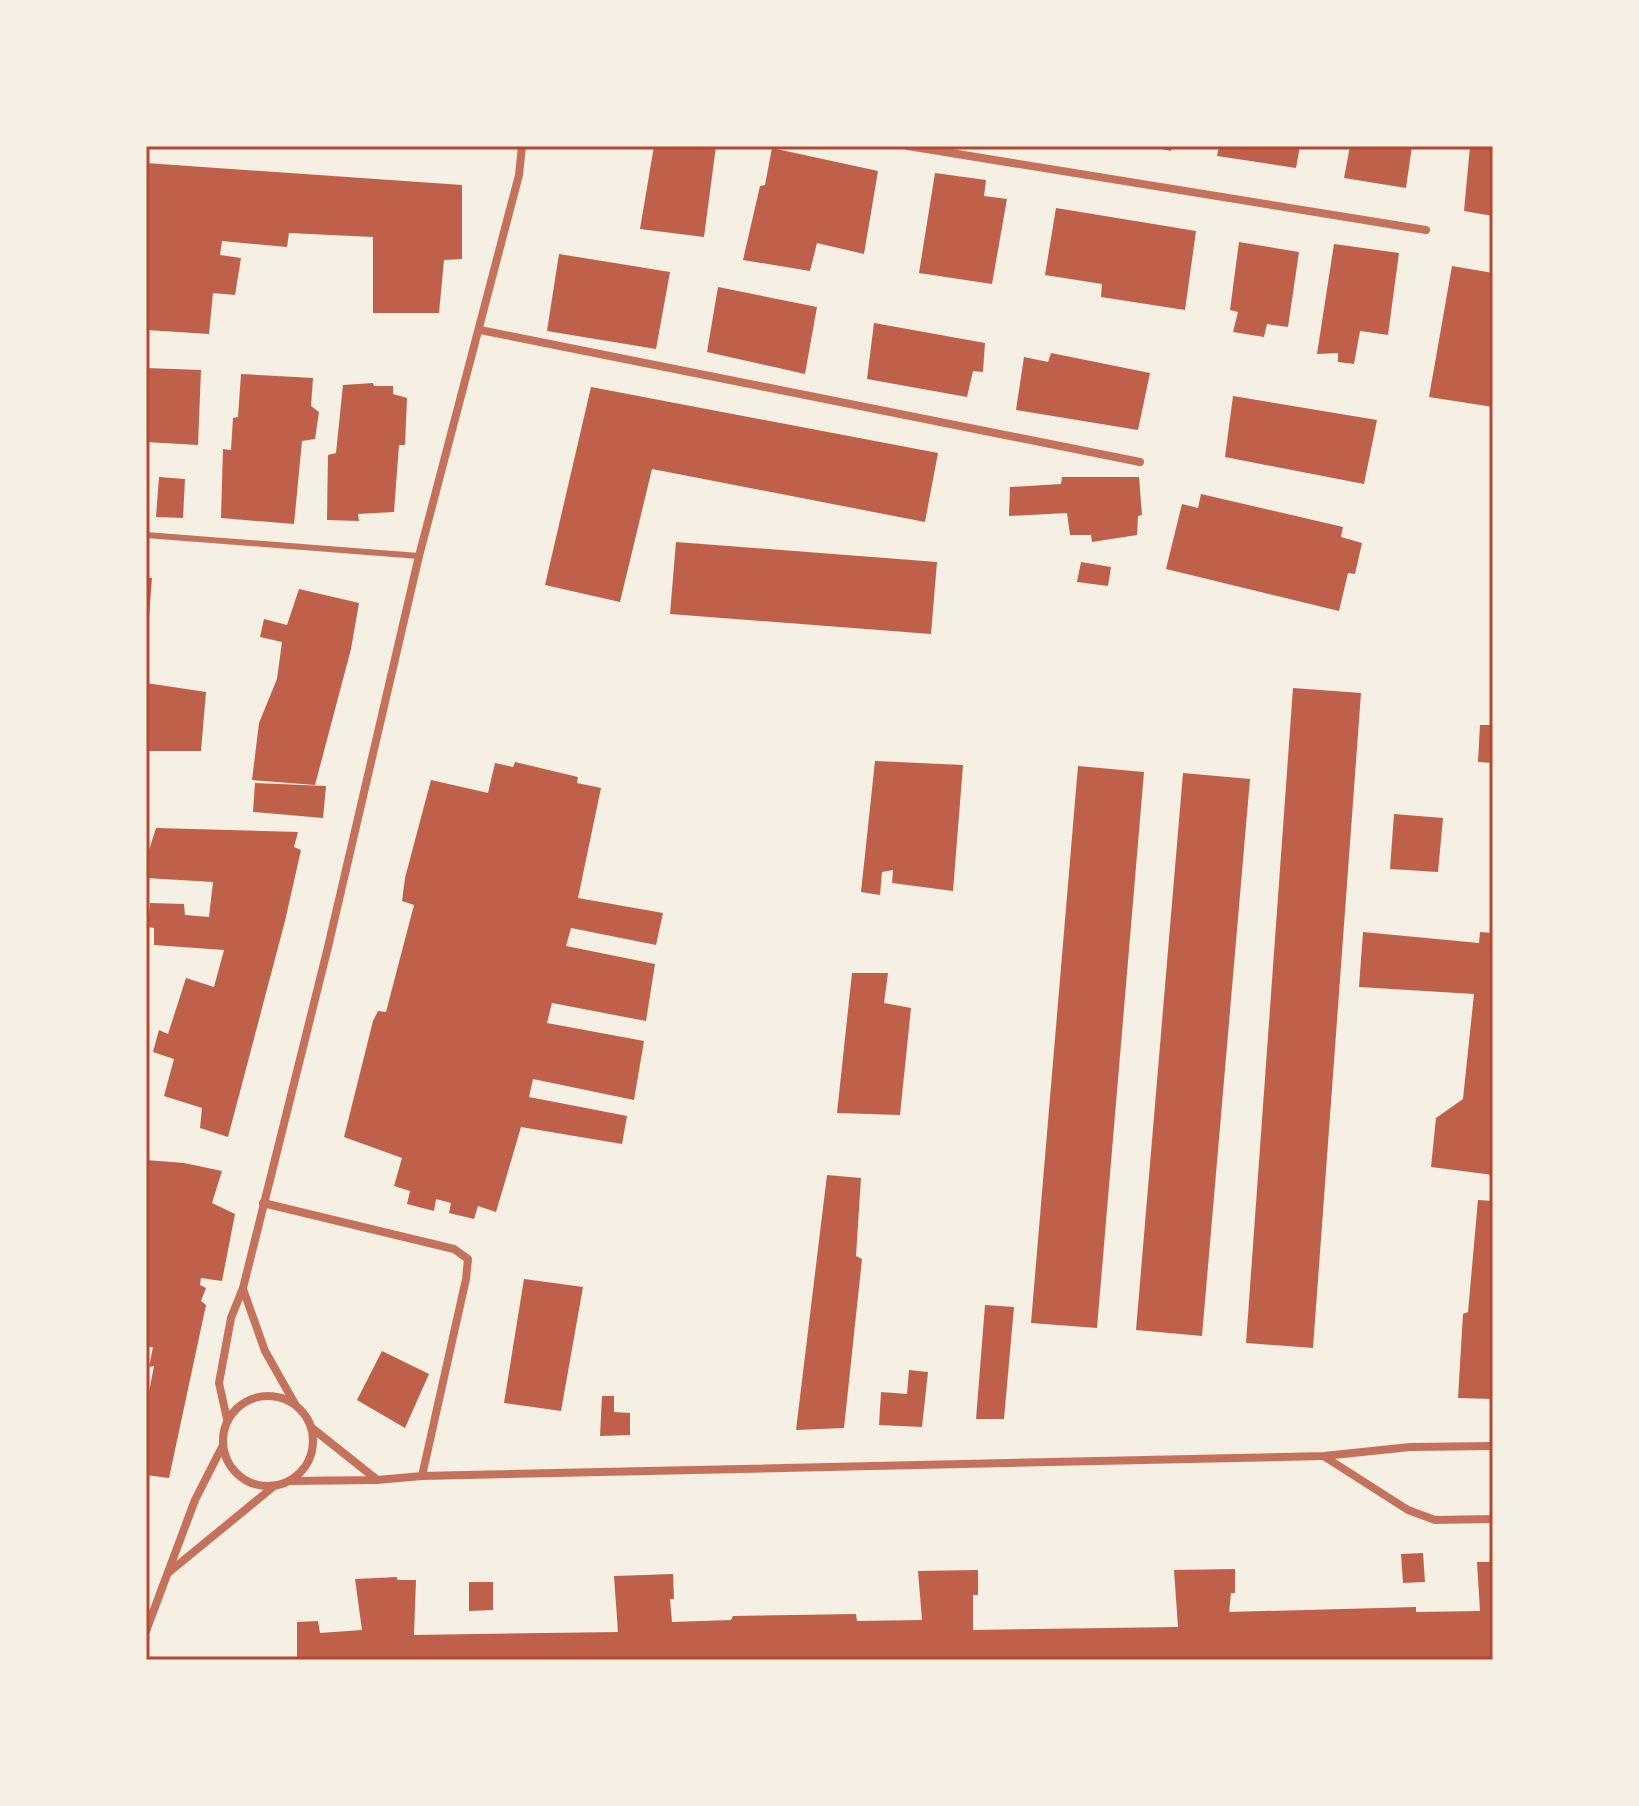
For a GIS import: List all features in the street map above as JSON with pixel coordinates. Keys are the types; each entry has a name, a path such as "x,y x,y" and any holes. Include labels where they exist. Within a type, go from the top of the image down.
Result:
{"street":[{"path":"146,1631 195,1500 222,1447 227,1419 219,1383 231,1318 243,1288 328,947 419,556 519,175 522,146"},
{"path":"908,146 1426,230"},
{"path":"480,330 1140,462"},
{"path":"263,1203 454,1249 468,1259 422,1476"},
{"path":"243,1288 265,1351 295,1404 312,1428 377,1480"},
{"path":"227,1419 237,1407 265,1395 281,1397 295,1404"},
{"path":"167,1574 273,1487 289,1481 304,1469 313,1444 312,1428"},
{"path":"289,1481 1324,1456 1410,1447 1493,1446"},
{"path":"222,1447 226,1461 234,1472 246,1481 273,1487"},
{"path":"1324,1456 1408,1510 1435,1520 1493,1519"}],"lane":[{"path":"146,535 419,556"}],"building":[{"path":"654,146 716,146 704,237 640,229"},
{"path":"1148,146 1172,146 1171,151"},
{"path":"1219,146 1300,146 1296,168 1217,156"},
{"path":"1350,146 1412,146 1406,188 1344,178"},
{"path":"1470,146 1493,146 1493,216 1464,211"},
{"path":"772,148 878,171 864,254 817,243 810,271 743,260 760,186 765,185"},
{"path":"146,163 462,185 462,259 444,260 439,313 373,313 373,237 289,233 287,247 222,241 220,255 241,258 235,295 213,293 209,334 146,330"},
{"path":"935,173 986,180 984,196 1007,199 992,284 919,273"},
{"path":"1056,208 1196,231 1185,310 1101,297 1102,284 1045,275"},
{"path":"1239,242 1299,252 1288,327 1267,324 1264,337 1233,332 1238,312 1230,310"},
{"path":"1334,244 1399,253 1388,335 1360,331 1354,364 1338,362 1338,353 1317,354"},
{"path":"559,254 670,272 656,349 547,331"},
{"path":"1452,266 1493,273 1493,407 1429,397"},
{"path":"718,287 817,307 805,374 707,352"},
{"path":"874,323 985,343 983,372 973,371 967,397 867,379"},
{"path":"1051,353 1150,373 1138,430 1016,410 1024,357 1048,362"},
{"path":"146,368 201,370 198,445 146,442"},
{"path":"241,374 313,378 311,406 319,412 315,439 302,441 294,524 221,518 223,449 231,450 233,418 238,417"},
{"path":"373,383 374,386 393,386 393,394 407,398 405,445 399,445 394,512 358,514 359,521 327,520 328,455 336,453 343,385"},
{"path":"591,387 938,453 925,522 652,469 620,602 545,585"},
{"path":"1233,396 1377,420 1364,484 1225,457"},
{"path":"159,477 185,479 183,518 156,517"},
{"path":"1062,477 1139,477 1142,515 1138,516 1137,535 1092,542 1091,535 1070,535 1067,513 1009,516 1010,487 1061,484"},
{"path":"1201,494 1343,527 1341,537 1362,543 1355,574 1348,573 1339,611 1166,569 1182,504 1198,508"},
{"path":"676,542 937,562 931,634 670,614"},
{"path":"1081,562 1111,567 1108,586 1077,582"},
{"path":"146,577 152,578 148,630 146,629"},
{"path":"299,589 359,603 351,649 315,785 252,780 259,723 277,679 282,642 260,637 264,619 287,625"},
{"path":"146,683 206,692 201,751 146,751"},
{"path":"1293,688 1361,693 1313,1348 1246,1343"},
{"path":"1480,725 1493,725 1493,763 1478,762"},
{"path":"875,761 963,765 953,891 892,883 893,870 882,872 880,895 861,892"},
{"path":"515,762 578,777 577,783 601,788 578,898 663,913 656,945 571,928 566,946 655,964 646,1021 552,1003 547,1023 644,1041 634,1100 533,1079 529,1097 627,1116 622,1144 521,1127 496,1212 478,1206 474,1219 449,1213 451,1203 436,1199 434,1211 407,1204 410,1191 394,1186 402,1158 344,1137 373,1021 378,1011 386,1012 414,905 402,901 405,878 431,780 488,793 495,763 513,767"},
{"path":"1078,766 1144,772 1097,1328 1031,1323"},
{"path":"1183,773 1250,779 1202,1336 1136,1330"},
{"path":"255,783 326,786 323,818 253,812"},
{"path":"1394,814 1443,818 1438,872 1390,869"},
{"path":"156,828 298,832 294,847 301,850 285,921 228,1137 200,1128 202,1108 164,1096 174,1059 153,1052 159,1030 168,1034 186,978 214,987 224,950 154,945 154,928 148,927 150,903 184,904 185,915 209,917 213,882 146,878 146,850 149,850"},
{"path":"1363,932 1479,943 1480,932 1493,933 1493,1175 1431,1167 1436,1118 1463,1099 1474,994 1359,987"},
{"path":"852,973 888,973 884,1003 911,1008 900,1115 837,1113"},
{"path":"146,1160 184,1163 222,1171 212,1203 235,1214 222,1281 201,1278 200,1285 206,1288 201,1301 206,1305 169,1478 146,1475 146,1392 149,1392 154,1366 149,1367 153,1347 146,1347"},
{"path":"827,1175 861,1178 856,1256 862,1259 844,1428 796,1430"},
{"path":"1478,1200 1493,1201 1493,1399 1458,1398 1463,1314 1468,1312"},
{"path":"524,1279 583,1287 561,1411 504,1403"},
{"path":"985,1305 1014,1307 1004,1419 976,1419"},
{"path":"382,1351 429,1374 405,1428 357,1400"},
{"path":"909,1370 928,1372 922,1427 879,1425 881,1392 907,1394"},
{"path":"602,1396 614,1396 614,1412 630,1413 630,1435 600,1436"},
{"path":"1423,1553 1425,1582 1403,1583 1401,1554"},
{"path":"1477,1562 1493,1562 1493,1660 297,1660 297,1622 318,1621 320,1633 362,1630 355,1579 397,1577 397,1580 416,1580 414,1635 618,1632 614,1576 673,1574 674,1599 670,1599 672,1622 731,1620 733,1616 856,1614 857,1621 922,1620 918,1571 978,1570 978,1595 973,1595 973,1630 1178,1627 1174,1570 1235,1569 1235,1593 1231,1593 1229,1612 1416,1607 1416,1612 1480,1611"},
{"path":"469,1582 493,1582 493,1610 469,1611"}]}
